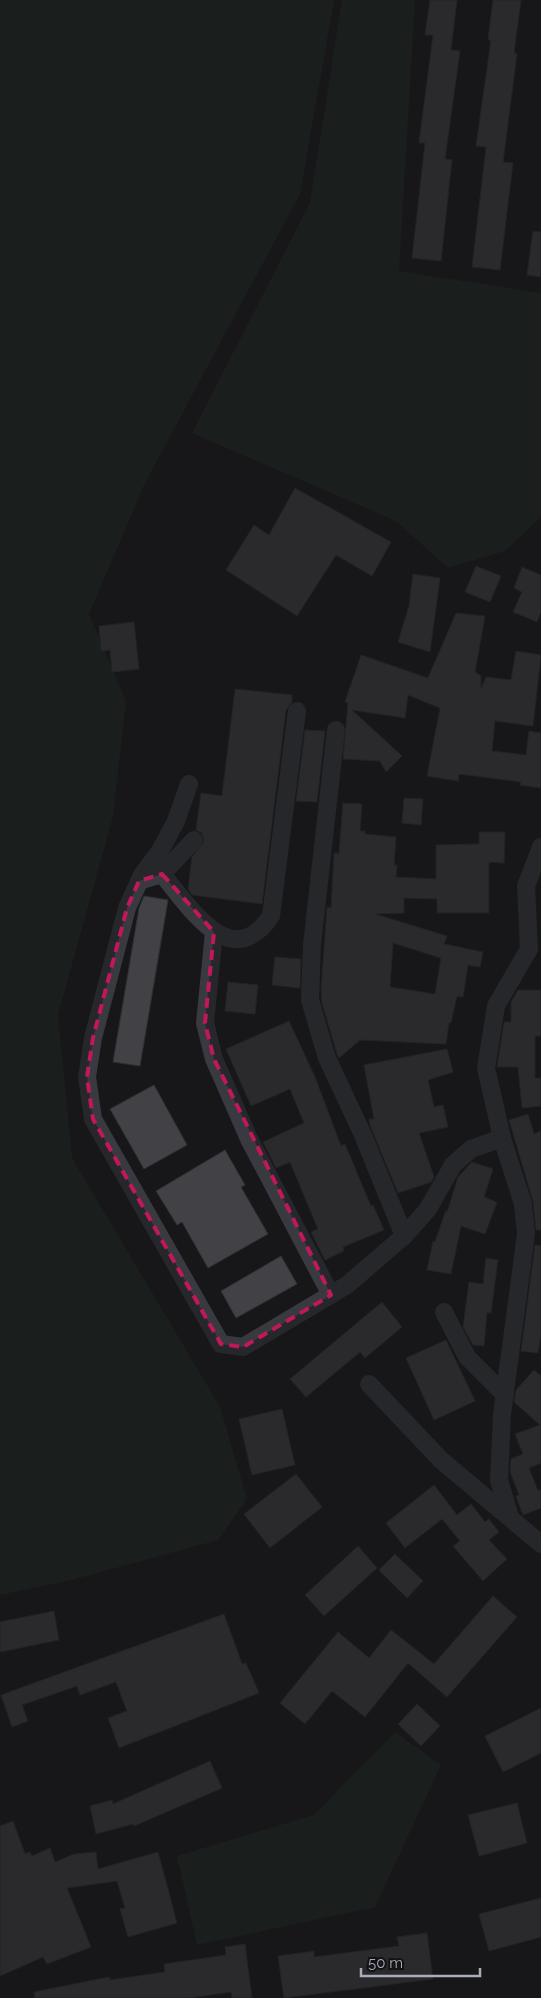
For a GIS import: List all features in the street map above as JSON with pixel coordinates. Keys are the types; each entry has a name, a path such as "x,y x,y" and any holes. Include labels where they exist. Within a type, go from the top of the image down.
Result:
{"street":[{"path":"162,874 208,928 214,932 232,939 248,938 262,930 271,916 297,711"},
{"path":"336,730 312,946 310,1000 327,1058 363,1135 404,1236"},
{"path":"189,784 176,821 139,881 127,908 92,1038 87,1077 93,1119 221,1344 243,1347 347,1285 404,1236 428,1209 453,1165 471,1149 502,1138"},
{"path":"139,881 162,874 194,840"},
{"path":"510,1517 499,1480 505,1395 526,1234 523,1204 502,1138 486,1068 496,1006 528,949 526,886 541,847"},
{"path":"214,932 205,1023 214,1059 250,1139 331,1295"},
{"path":"444,1312 467,1357 505,1395"},
{"path":"369,1384 441,1460 541,1544"}],"highlighted area":[{"path":"162,874 214,932 205,1023 214,1059 331,1295 243,1347 221,1344 93,1119 87,1077 93,1038 127,908 139,881"}],"shaded area":[{"path":"0,0 334,0 300,194 144,485 89,614 126,701 113,816 58,1015 72,1158 220,1407 247,1499 218,1540 71,1580 0,1595"},
{"path":"342,0 415,0 399,271 541,293 541,517 505,551 448,568 396,521 192,433 310,203"},
{"path":"395,1732 441,1765 375,1907 197,1945 177,1856 314,1815"}],"building":[{"path":"430,0 457,0 451,50 460,51 445,159 452,160 441,261 412,258 425,143 419,143 433,35 425,35"},
{"path":"493,0 521,0 514,53 517,54 503,162 513,163 500,270 472,267 486,147 476,146 491,40 488,40"},
{"path":"533,231 541,232 541,277 527,275"},
{"path":"295,488 391,542 372,576 336,555 297,616 226,570 254,525 269,535"},
{"path":"476,566 501,576 490,602 465,592"},
{"path":"522,567 541,575 541,612 537,622 513,612 522,592 514,588"},
{"path":"413,574 440,578 430,652 398,642 409,606"},
{"path":"456,613 485,616 475,672 481,676 481,689 486,677 511,680 516,651 541,655 533,726 495,721 492,751 526,755 529,731 541,733 541,788 520,785 521,782 459,774 458,781 427,776 440,708 408,695 405,718 352,710 402,756 386,772 380,761 343,759 348,703 345,702 361,655 428,678"},
{"path":"134,622 139,669 112,672 110,650 101,651 99,626"},
{"path":"235,689 292,695 292,702 286,710 262,904 192,895 188,889 192,857 204,842 202,833 196,830 201,793 222,796"},
{"path":"305,730 325,731 317,802 296,801"},
{"path":"404,798 423,799 421,825 402,823"},
{"path":"343,803 362,804 360,831 365,831 365,834 396,837 394,865 397,865 396,877 436,879 436,845 479,844 479,832 505,832 504,863 489,862 489,913 437,913 437,899 404,898 404,913 375,914 447,936 444,944 483,952 480,967 468,965 463,997 457,996 451,1023 449,1023 446,1044 360,1040 339,1058 322,1003 321,990 327,907 331,908 334,853 339,853","holes":["393,943 441,958 435,994 390,987"]},
{"path":"144,896 168,900 140,1066 113,1062 139,908"},
{"path":"275,957 301,959 300,988 272,985"},
{"path":"228,982 258,985 255,1014 225,1011"},
{"path":"518,990 541,990 541,1036 535,1036 535,1078 541,1078 541,1106 522,1108 518,1067 497,1067 504,1022 511,1022 511,1002"},
{"path":"289,1021 315,1077 341,1146 345,1144 371,1206 373,1205 384,1230 343,1247 344,1251 325,1260 311,1232 318,1229 290,1162 276,1168 263,1142 304,1123 290,1089 251,1106 226,1049"},
{"path":"447,1049 453,1072 428,1080 434,1107 443,1105 448,1127 419,1133 434,1177 431,1182 398,1193 370,1125 369,1119 374,1119 364,1065"},
{"path":"154,1085 187,1145 144,1169 110,1109"},
{"path":"528,1114 534,1134 541,1131 541,1230 536,1230 533,1201 509,1120"},
{"path":"225,1150 245,1185 241,1187 268,1234 208,1268 182,1222 177,1225 156,1191"},
{"path":"472,1162 493,1169 484,1197 497,1202 485,1234 461,1226 451,1274 427,1270 433,1241 435,1242 446,1210 447,1213 458,1177"},
{"path":"535,1245 541,1246 541,1333 538,1353 521,1351"},
{"path":"281,1256 297,1284 236,1318 221,1291"},
{"path":"486,1258 498,1260 491,1313 487,1313 484,1346 473,1345 463,1327 469,1282 483,1284"},
{"path":"382,1302 402,1327 365,1358 360,1352 306,1397 290,1379"},
{"path":"446,1340 475,1401 434,1420 406,1358"},
{"path":"534,1370 541,1376 541,1463 529,1468 538,1491 541,1489 541,1508 523,1515 516,1496 519,1495 510,1471 511,1459 523,1454 515,1434 540,1425 514,1402 516,1390"},
{"path":"282,1409 295,1465 252,1475 239,1419"},
{"path":"296,1474 322,1507 270,1548 244,1514"},
{"path":"434,1485 457,1515 471,1504 485,1522 489,1519 499,1532 489,1540 507,1559 483,1581 453,1546 460,1541 442,1519 405,1548 386,1523"},
{"path":"358,1546 377,1568 324,1616 305,1595"},
{"path":"395,1554 423,1581 407,1598 379,1570"},
{"path":"493,1596 517,1617 447,1697 408,1663 365,1717 332,1691 305,1724 280,1703 338,1632 369,1658 391,1630 434,1664"},
{"path":"54,1611 59,1640 0,1652 0,1622"},
{"path":"224,1614 242,1664 246,1663 259,1693 119,1748 108,1718 127,1711 116,1682 80,1695 77,1686 22,1705 28,1721 12,1727 1,1695"},
{"path":"417,1704 440,1726 421,1746 398,1724"},
{"path":"541,1708 541,1753 503,1772 485,1736"},
{"path":"210,1761 222,1788 134,1826 133,1824 96,1834 90,1806 112,1800 113,1804"},
{"path":"517,1803 527,1843 479,1856 468,1815"},
{"path":"13,1821 25,1854 30,1852 32,1856 50,1848 55,1862 74,1854 96,1852 98,1869 158,1852 177,1923 128,1937 120,1909 125,1908 117,1881 67,1888 91,1947 47,1964 43,1957 0,1976 0,1826"},
{"path":"541,1898 541,1937 489,1951 479,1914"},
{"path":"427,1933 433,1979 284,1998 278,1956 314,1951 314,1957 399,1946 397,1937"},
{"path":"245,1944 252,1998 232,1998 231,1992 190,1998 35,1998 34,1992 109,1977 110,1980 165,1972 164,1964 226,1955 225,1947"}]}
